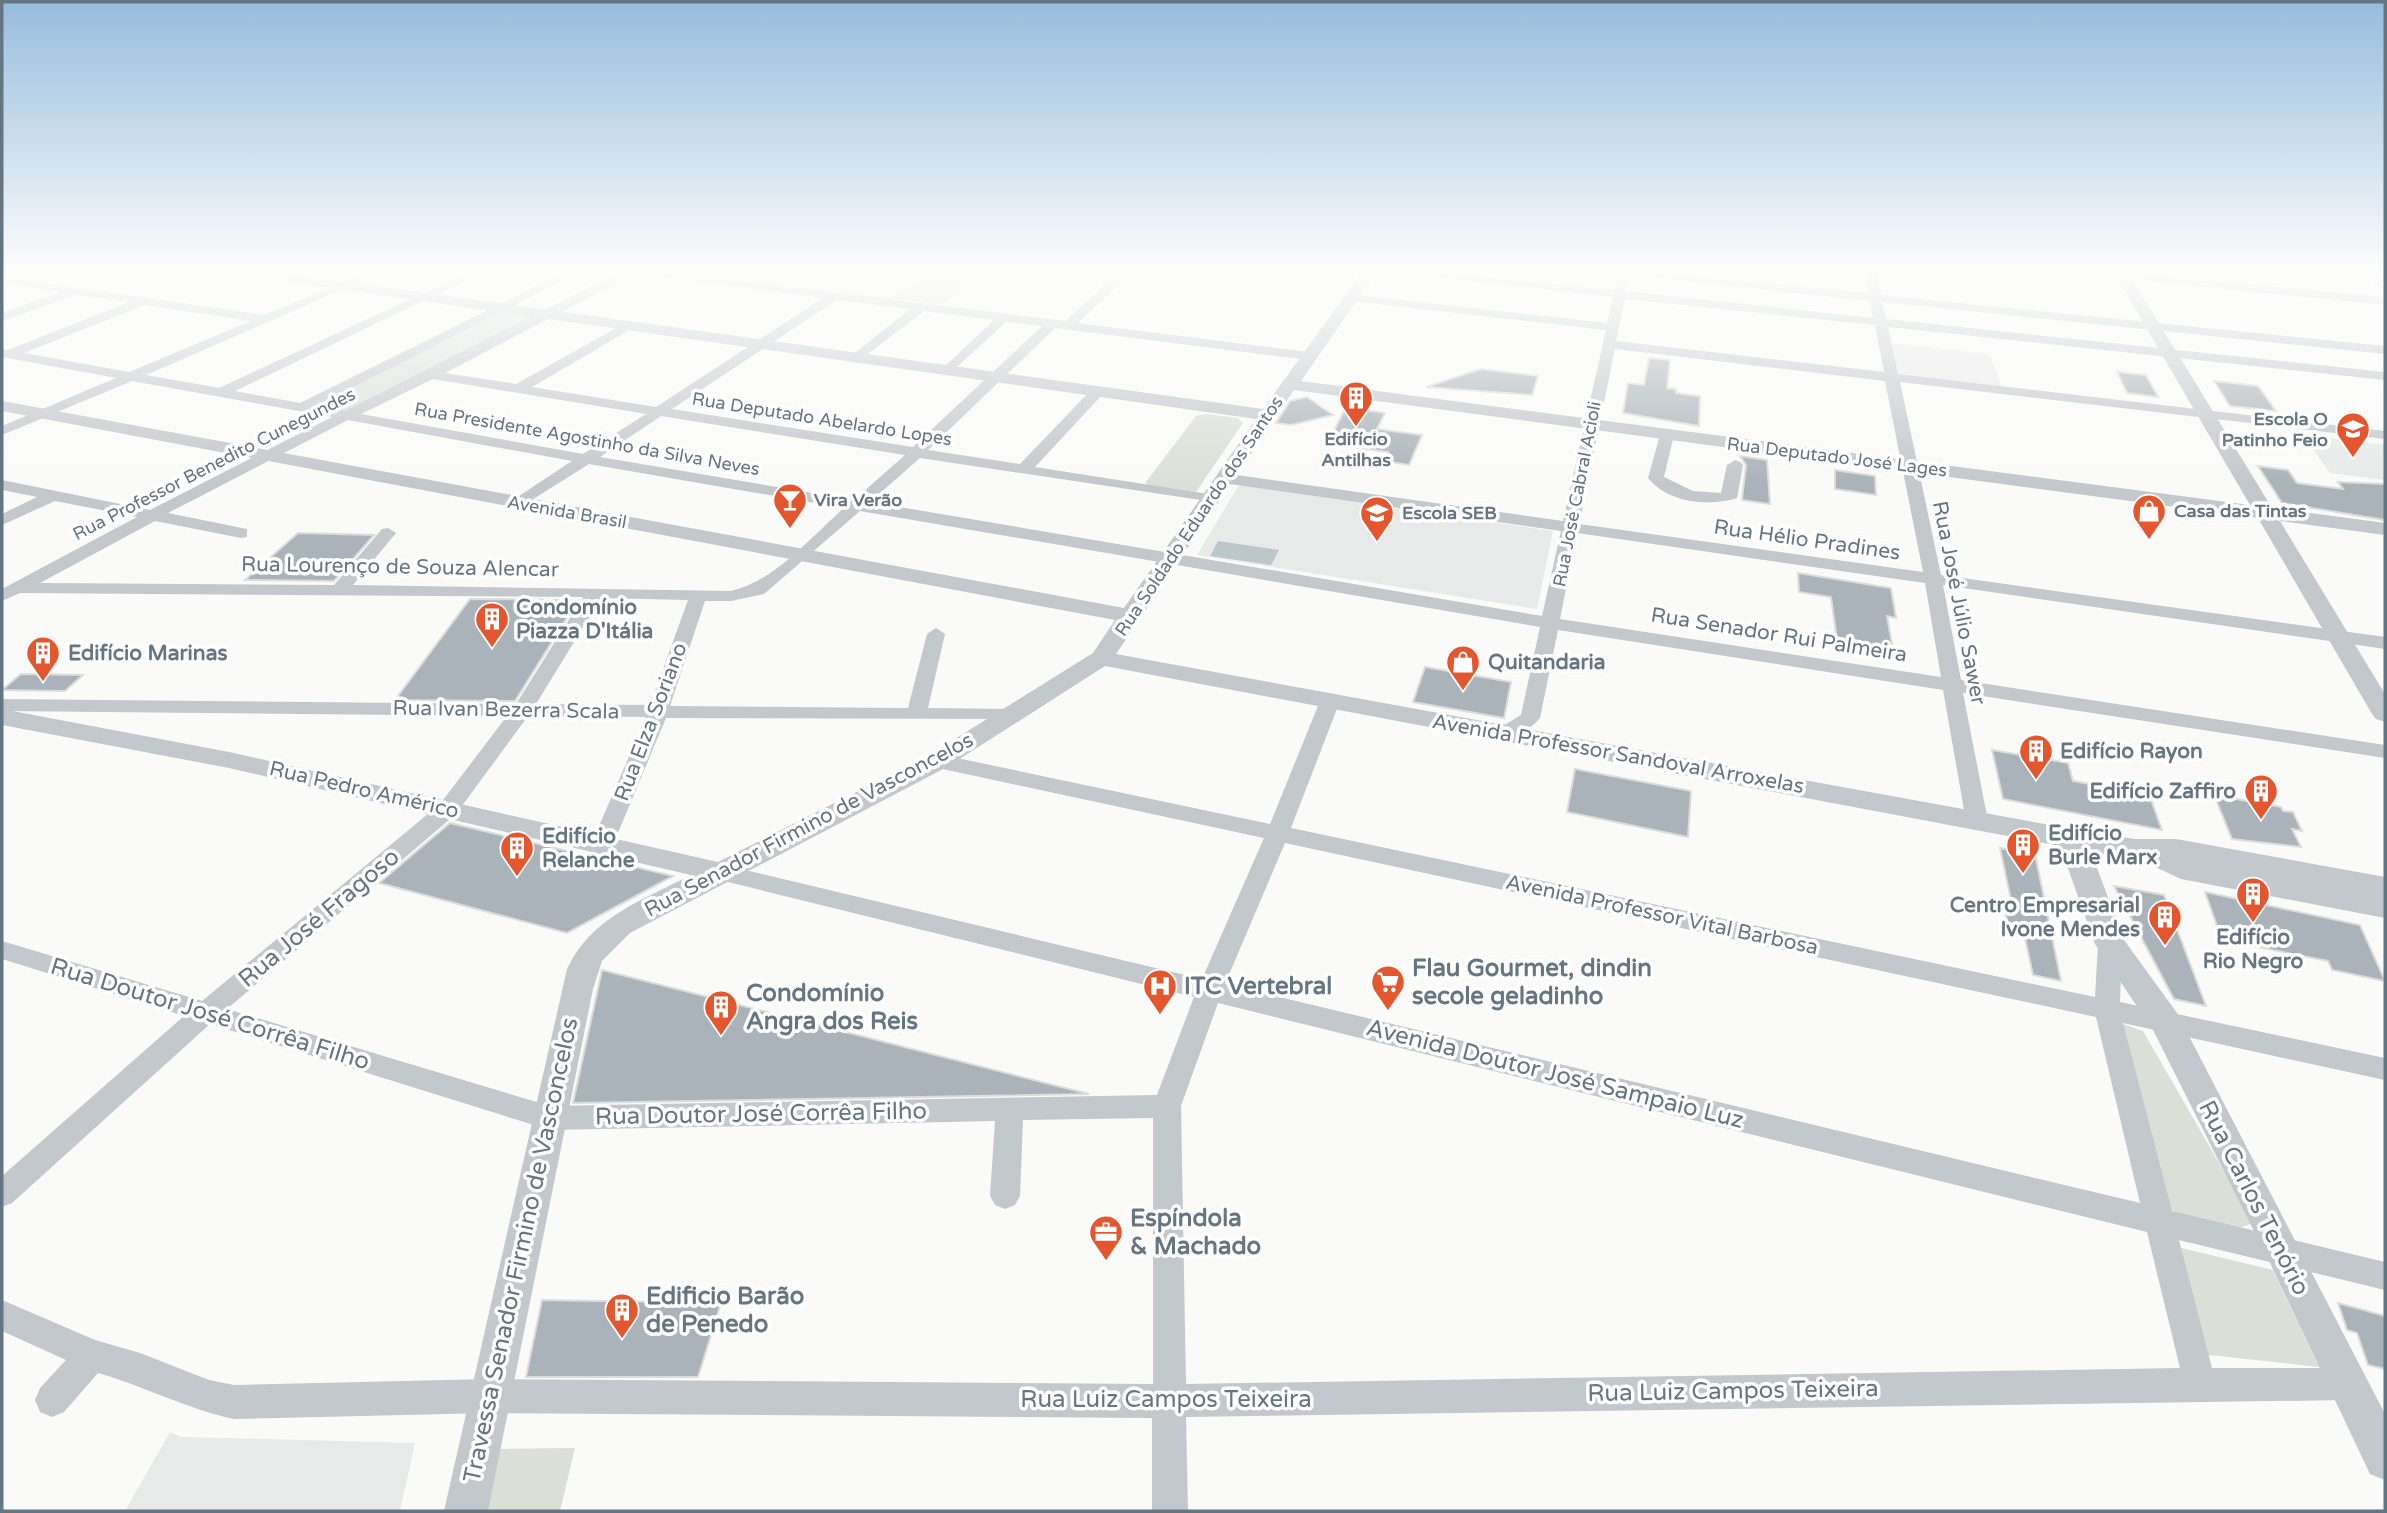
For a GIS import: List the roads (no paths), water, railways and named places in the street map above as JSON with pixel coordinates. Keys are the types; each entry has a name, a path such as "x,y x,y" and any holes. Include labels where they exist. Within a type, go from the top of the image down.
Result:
{"street":[{"path":"6,353 36,342"},
{"path":"2,431 210,342"},
{"path":"222,392 330,342"},
{"path":"303,407 433,342"},
{"name":"Rua Professor Benedito Cunegundes","path":"9,592 263,456 495,342"},
{"path":"518,389 599,342"},
{"path":"737,342 1239,411 1271,410 1288,393 1315,388"},
{"path":"519,503 766,342"},
{"path":"856,359 878,342"},
{"path":"948,371 978,342"},
{"name":"Rua Lourenço de Souza Alencar","path":"9,592 340,589 744,595 758,590 777,576 916,453 1033,342"},
{"path":"1197,342 1308,356"},
{"name":"Rua Soldado Eduardo dos Santos","path":"1101,658 1318,342"},
{"name":"Rua José Júlio Sawer","path":"1885,342 1977,821"},
{"path":"2069,342 2385,376"},
{"path":"2161,342 2385,713"},
{"path":"2300,342 2385,350"},
{"path":"1608,344 2385,435"},
{"name":"Rua José Cabral Acioli","path":"1530,718 1608,344"},
{"name":"Rua Presidente Agostinho da Silva Neves","path":"6,353 585,459 1167,559"},
{"name":"Rua Deputado Abelardo Lopes","path":"431,375 1208,499"},
{"name":"Rua Deputado José Lages","path":"1289,384 2385,529"},
{"path":"1023,470 1098,391"},
{"name":"Avenida Brasil","path":"2,407 1132,616"},
{"path":"1667,435 1656,478 1661,484 1686,494 1724,499 1731,495 1735,464"},
{"name":"Rua Hélio Pradines","path":"1223,478 2385,643"},
{"path":"2,485 241,533"},
{"path":"2,520 52,496"},
{"path":"340,589 387,533"},
{"name":"Rua Senador Rui Palmeira","path":"1167,559 1551,623 2385,752"},
{"name":"Rua José Fragoso","path":"2,1194 205,1013 448,809 523,709 595,592"},
{"name":"Rua Elza Soriano","path":"601,847 658,712 698,596"},
{"path":"916,715 936,634"},
{"name":"Avenida Professor Sandoval Arroxelas","path":"1101,658 2072,839 2135,849 2176,849 2385,887"},
{"name":"Rua Senador Firmino de Vasconcelos","path":"577,989 584,960 600,938 619,925 938,761 1101,658"},
{"path":"1170,1511 1167,1401 1167,1107 1209,991 1278,832 1330,701"},
{"name":"Rua Ivan Bezerra Scala","path":"2,705 1011,715"},
{"name":"Rua Pedro Américo","path":"2,717 229,760 724,873"},
{"path":"1495,732 1512,729 1530,718 1542,734 1563,744"},
{"name":"Avenida Professor Vital Barbosa","path":"938,761 2107,1012 2385,1069"},
{"name":"Rua Carlos Tenório","path":"2072,839 2110,944 2165,1022 2283,1251 2385,1459"},
{"name":"Avenida Professor Sandoval Arroxelas","path":"2135,849 2181,869 2385,907"},
{"name":"Avenida Doutor José Sampaio Luz","path":"724,873 2385,1276"},
{"name":"Rua Carlos Tenório","path":"2110,944 2107,1012 2200,1384"},
{"name":"Rua Doutor José Corrêa Filho","path":"2,950 550,1118 1167,1107"},
{"name":"Travessa Senador Firmino de Vasconcelos","path":"466,1511 577,989"},
{"path":"1005,1196 1010,1110"},
{"name":"Rua Luiz Campos Teixeira","path":"2,1315 92,1355 140,1369 209,1397 233,1402 489,1396 1167,1401 2200,1384 2346,1384"},
{"path":"52,1400 92,1355"}],"place":[{"name":"Edifício Antilhas","path":"1356,428"},
{"name":"Escola O Patinho Feio","path":"2353,459"},
{"name":"Vira Verão","path":"790,530"},
{"name":"Casa das Tintas","path":"2149,541"},
{"name":"Escola SEB","path":"1377,543"},
{"name":"Condomínio Piazza D'Itália","path":"492,649"},
{"name":"Edifício Marinas","path":"43,683"},
{"name":"Quitandaria","path":"1463,692"},
{"name":"Edifício Rayon","path":"2036,781"},
{"name":"Edifício Zaffiro","path":"2261,821"},
{"name":"Edifício Burle Marx","path":"2023,875"},
{"name":"Edifício Relanche","path":"517,878"},
{"name":"Edifício Rio Negro","path":"2253,924"},
{"name":"Centro Empresarial Ivone Mendes","path":"2165,947"},
{"name":"Flau Gourmet, dindin secole geladinho","path":"1388,1012"},
{"name":"ITC Vertebral","path":"1160,1016"},
{"name":"Condomínio Angra dos Reis","path":"721,1037"},
{"name":"Espíndola & Machado","path":"1106,1262"},
{"name":"Edificio Barão de Penedo","path":"622,1340"}]}
